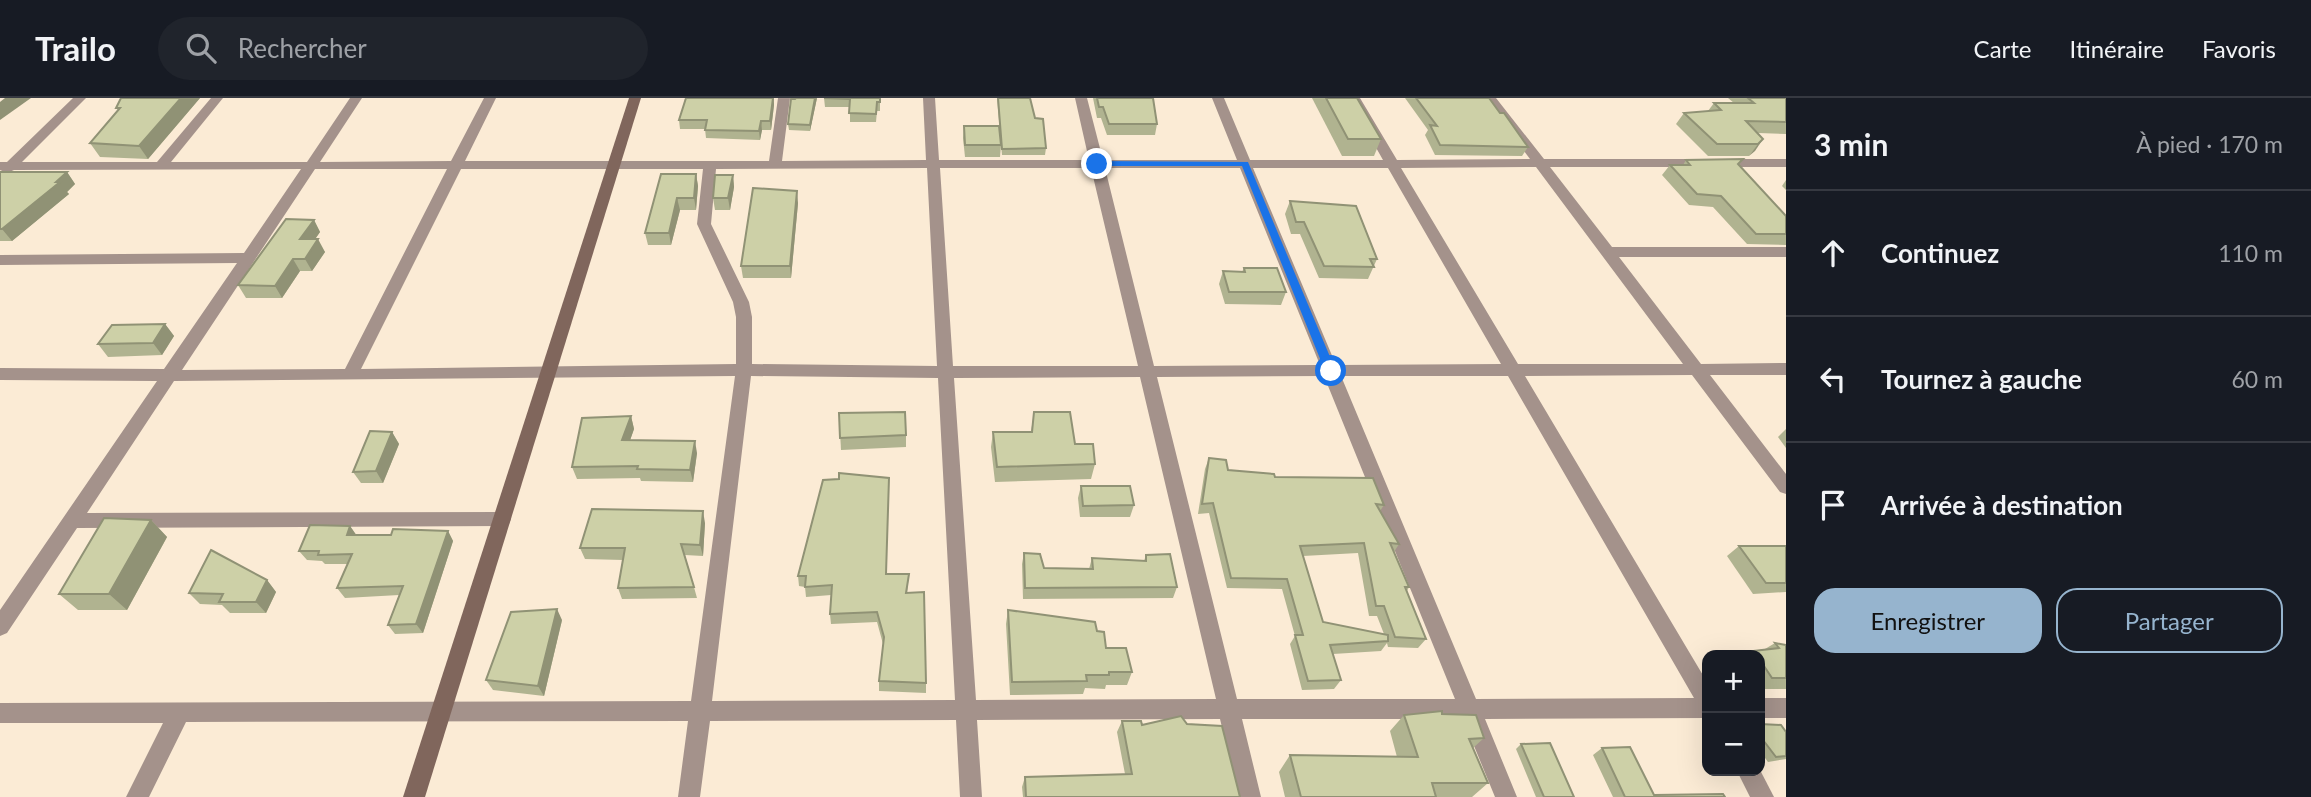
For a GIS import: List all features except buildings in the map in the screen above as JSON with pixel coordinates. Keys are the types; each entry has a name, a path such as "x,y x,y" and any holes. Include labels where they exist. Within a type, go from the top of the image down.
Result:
{"street":[{"path":"3,169 79,98"},
{"path":"160,166 217,98"},
{"path":"0,626 356,98"},
{"path":"351,373 490,98"},
{"path":"414,797 635,98"},
{"path":"775,164 784,98"},
{"path":"929,98 971,797"},
{"path":"1082,98 1250,797"},
{"path":"1218,98 1506,797"},
{"path":"1354,98 1702,692"},
{"path":"1490,98 1786,487"},
{"path":"3,169 310,165 1786,163"},
{"path":"689,797 744,370 744,317 741,302 704,224 710,165"},
{"path":"1606,252 1783,255"},
{"path":"0,260 248,258"},
{"path":"0,374 257,376 744,370 1148,372 1786,369"},
{"path":"71,522 502,519"},
{"path":"0,713 1702,708"},
{"path":"1765,708 1786,708"},
{"path":"137,797 180,712"},
{"path":"1751,776 1763,797"}],"route":[{"path":"1097,164 1245,164 1331,371"}]}
